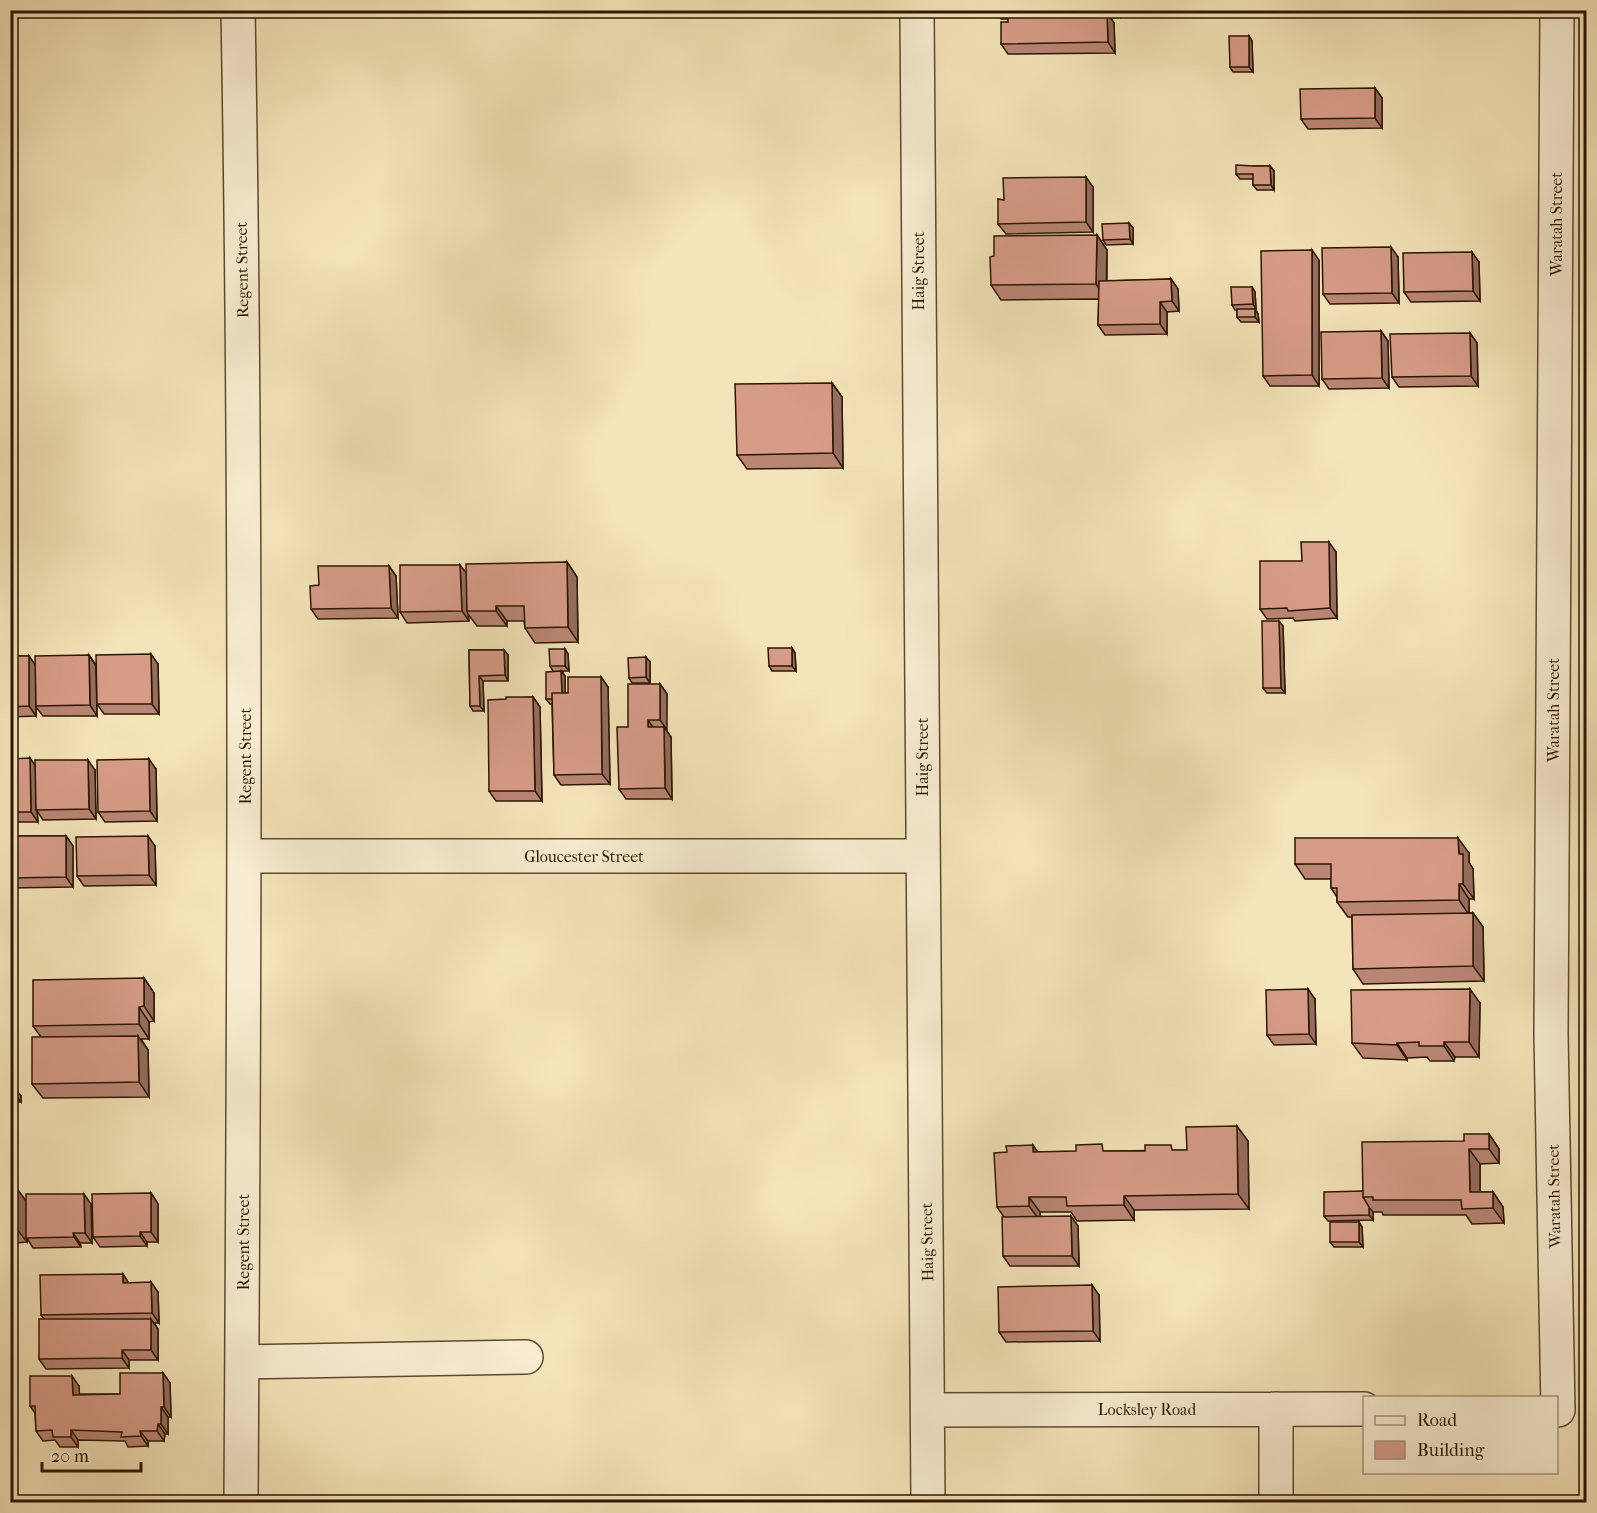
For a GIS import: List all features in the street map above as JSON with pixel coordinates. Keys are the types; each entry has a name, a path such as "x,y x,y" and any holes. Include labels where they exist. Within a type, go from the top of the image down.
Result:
{"street":[{"name":"Regent Street","path":"238,10 244,371 246,856 242,1503"},
{"name":"Haig Street","path":"917,10 928,1503"},
{"name":"Waratah Street","path":"1557,10 1551,1034 1567,1411"},
{"name":"Gloucester Street","path":"246,856 922,856"},
{"path":"242,1362 526,1357"},
{"path":"1275,1503 1276,1408"},
{"name":"Locksley Road","path":"929,1410 1363,1409"}],"building":[{"path":"1107,13 1108,42 1001,44 1001,22 1008,22 1008,14"},
{"path":"1229,36 1249,36 1249,67 1230,67"},
{"path":"1375,88 1375,118 1301,119 1300,89"},
{"path":"1236,165 1270,166 1271,185 1253,185 1253,174 1236,174"},
{"path":"1086,177 1086,222 998,224 998,199 1004,200 1003,178"},
{"path":"1129,223 1130,239 1103,240 1102,224"},
{"path":"1097,235 1096,284 991,285 990,257 994,256 994,236"},
{"path":"1391,247 1392,293 1323,294 1322,248"},
{"path":"1312,250 1312,375 1263,376 1261,251"},
{"path":"1472,252 1473,291 1404,292 1403,253"},
{"path":"1171,279 1172,301 1160,302 1160,324 1098,325 1099,281"},
{"path":"1231,287 1252,287 1253,304 1232,305"},
{"path":"1237,309 1255,309 1255,317 1237,317"},
{"path":"1381,331 1382,378 1322,379 1321,332"},
{"path":"1470,333 1471,376 1392,377 1390,334"},
{"path":"832,383 833,453 737,455 735,384"},
{"path":"1301,542 1329,542 1330,608 1288,611 1287,608 1260,609 1260,561 1302,561"},
{"path":"567,562 568,627 525,628 524,606 496,606 496,611 467,611 466,564"},
{"path":"400,565 460,565 462,611 400,612"},
{"path":"318,566 389,566 391,608 311,609 310,586 319,585"},
{"path":"1262,621 1279,621 1281,688 1263,688"},
{"path":"768,648 792,648 792,666 769,666"},
{"path":"549,649 565,649 565,666 550,666"},
{"path":"469,650 504,650 505,675 479,676 480,706 470,706"},
{"path":"151,654 152,704 97,704 96,655"},
{"path":"89,655 90,705 36,706 35,656"},
{"path":"10,656 29,656 29,706 10,707"},
{"path":"646,657 646,677 629,678 628,658"},
{"path":"561,671 562,693 552,693 552,699 546,699 546,672"},
{"path":"568,677 601,677 602,774 554,775 552,693 568,693"},
{"path":"628,684 660,684 660,720 648,720 648,727 664,727 665,788 619,789 617,727 628,727"},
{"path":"506,697 533,697 535,791 489,791 488,700 506,699"},
{"path":"30,758 31,812 10,812 10,759"},
{"path":"149,759 150,811 98,812 97,760"},
{"path":"35,760 88,760 89,809 36,810"},
{"path":"10,836 66,836 66,877 10,878"},
{"path":"148,836 149,875 77,876 76,837"},
{"path":"1295,838 1458,838 1459,854 1463,854 1463,884 1459,884 1459,900 1337,902 1337,888 1331,888 1331,864 1295,864"},
{"path":"1473,913 1473,966 1353,969 1352,915"},
{"path":"144,978 144,1006 139,1007 139,1024 33,1026 33,980"},
{"path":"1308,989 1309,1034 1267,1035 1266,990"},
{"path":"1470,989 1469,1042 1444,1042 1444,1046 1419,1046 1419,1042 1397,1043 1397,1045 1352,1043 1351,990"},
{"path":"138,1036 139,1082 32,1084 32,1037"},
{"path":"10,1091 17,1091 17,1097 10,1097"},
{"path":"1237,1126 1238,1194 1124,1196 1124,1205 1067,1206 1066,1197 1029,1197 1029,1206 997,1207 994,1153 1007,1152 1006,1146 1033,1145 1033,1152 1076,1151 1076,1145 1102,1144 1103,1151 1145,1151 1145,1145 1171,1145 1172,1150 1187,1150 1186,1127"},
{"path":"1464,1134 1489,1134 1489,1149 1469,1149 1470,1192 1493,1192 1493,1208 1462,1209 1461,1200 1373,1200 1373,1197 1363,1197 1362,1142 1464,1141"},
{"path":"10,1186 15,1186 16,1228 10,1228"},
{"path":"1363,1191 1363,1197 1369,1207 1369,1215 1324,1216 1324,1192"},
{"path":"151,1193 151,1232 140,1232 140,1236 93,1237 92,1194"},
{"path":"26,1194 84,1194 85,1233 73,1233 74,1237 26,1238"},
{"path":"1071,1216 1072,1256 1003,1256 1002,1217"},
{"path":"1330,1222 1359,1222 1359,1242 1330,1242"},
{"path":"123,1274 123,1283 151,1282 152,1313 41,1315 40,1275"},
{"path":"1092,1285 1093,1331 999,1332 998,1287"},
{"path":"39,1319 151,1319 151,1350 122,1350 122,1358 39,1359"},
{"path":"120,1373 163,1373 164,1407 161,1407 161,1424 158,1424 157,1431 140,1431 141,1436 121,1437 122,1432 71,1430 71,1437 53,1437 52,1430 36,1431 35,1406 30,1406 30,1376 72,1376 73,1395 120,1394"}]}
